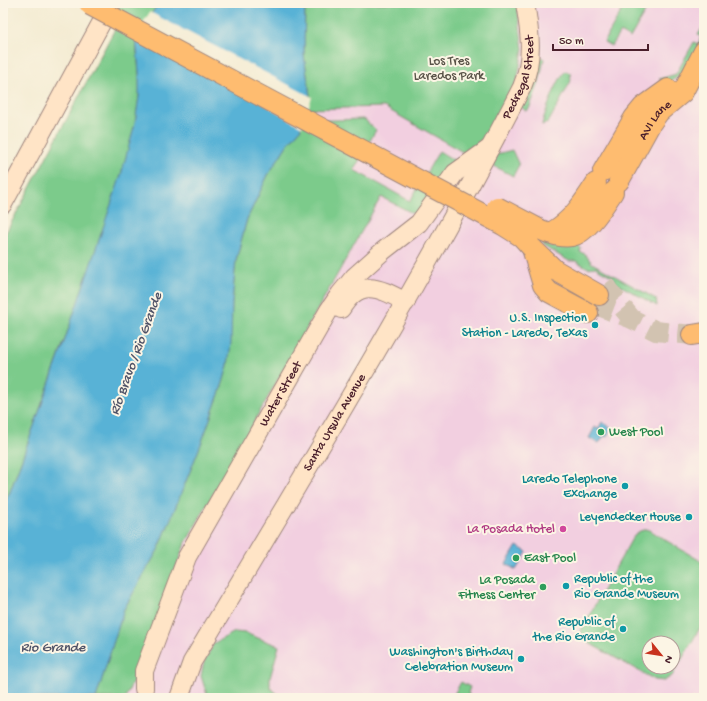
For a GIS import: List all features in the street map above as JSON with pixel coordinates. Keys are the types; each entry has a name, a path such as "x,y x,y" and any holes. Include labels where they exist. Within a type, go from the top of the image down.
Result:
{"main road":[{"name":"AVI Lane","path":"111,3 546,232 561,236 572,236 581,233 594,218 608,182 659,112 683,92 700,58"},
{"path":"88,4 503,225 522,237 532,248 551,279 559,285 596,299"}],"street":[{"path":"3,204 111,3"},
{"name":"Pedregal Street","path":"491,147 527,76 530,58 530,35 525,3"},
{"name":"Santa Ursula Avenue","path":"179,698 192,662 406,302 471,170 491,147"},
{"name":"Water Street","path":"143,694 144,671 188,557 329,310 354,277 383,251 419,223 455,173 471,170"},
{"name":"Water Street","path":"143,694 154,672 203,546 343,305 353,294 372,287 384,290 406,302"}],"shaded area":[{"path":"305,3 704,3 704,698 96,698 216,406 300,130"}],"green space":[{"path":"117,3 159,3 140,30 110,15"},
{"name":"Los Tres Laredos Park","path":"305,3 517,3 523,49 517,82 482,144 466,154 384,107 306,109 310,96 304,55"},
{"path":"626,3 650,3 630,38 620,32 611,46 604,42"},
{"path":"704,25 703,42 682,73 671,81 659,79 676,74 694,42 698,44 701,37 698,35"},
{"path":"116,27 136,39 139,97 132,137 115,196 95,254 10,492 3,505 3,238"},
{"path":"538,55 544,59 539,83 529,109 526,111 520,106"},
{"path":"566,71 570,73 570,83 548,123 542,125 548,105 559,80"},
{"path":"364,119 376,130 354,170 410,201 439,151 455,161 443,172 418,216 381,197 184,546 137,673 125,698 96,698 124,609 159,548 201,444 223,383 228,365 236,260 247,219 268,175 287,145 300,130 303,121"},
{"path":"512,150 519,165 513,176 494,166 492,162 497,154"},
{"path":"541,242 551,246 578,246 581,248 580,252 585,254 592,263 656,299 657,306 614,282 615,279 613,277 595,267 588,268 576,261 569,261 543,246"},
{"path":"647,529 704,563 704,621 681,661 681,635 641,635 641,672 587,642 581,634 582,628 634,535"},
{"path":"235,632 245,633 279,646 270,678 270,688 283,698 208,698 201,676 204,662 214,643"},
{"path":"646,675 673,675 664,681 655,680"},
{"path":"461,682 470,687 468,693 471,698 456,698 453,696"}],"water":[{"path":"159,3 305,3 304,55 310,96 300,130 287,145 268,175 247,219 236,260 232,303 231,343 228,365 223,383 201,444 159,548 124,609 96,698 3,698 3,505 10,492 60,354 121,175 135,123 139,96 139,73 136,39 140,30"},
{"name":"West Pool","path":"602,422 612,428 607,437 604,436 599,443 589,438 595,427 598,429"},
{"name":"East Pool","path":"517,546 527,552 516,570 506,564"}],"pier":[{"path":"150,12 312,97 302,127 139,29"}],"tunnel":[{"path":"604,285 631,318"},
{"path":"594,304 632,319 656,331 692,335"}],"place":[{"name":"U.S. Inspection Station - Laredo, Texas","path":"595,325"},
{"name":"West Pool","path":"601,432"},
{"name":"Laredo Telephone Exchange","path":"625,486"},
{"name":"Leyendecker House","path":"689,517"},
{"name":"La Posada Hotel","path":"563,529"},
{"name":"East Pool","path":"516,558"},
{"name":"Republic of the Rio Grande Museum","path":"566,586"},
{"name":"La Posada Fitness Center","path":"543,587"},
{"name":"Republic of the Rio Grande","path":"623,629"},
{"name":"Washington's Birthday Celebration Museum","path":"521,659"}],"water label":[{"name":"Río Bravo / Rio Grande","path":"137,354"},
{"name":"Rio Grande","path":"53,648"}]}
